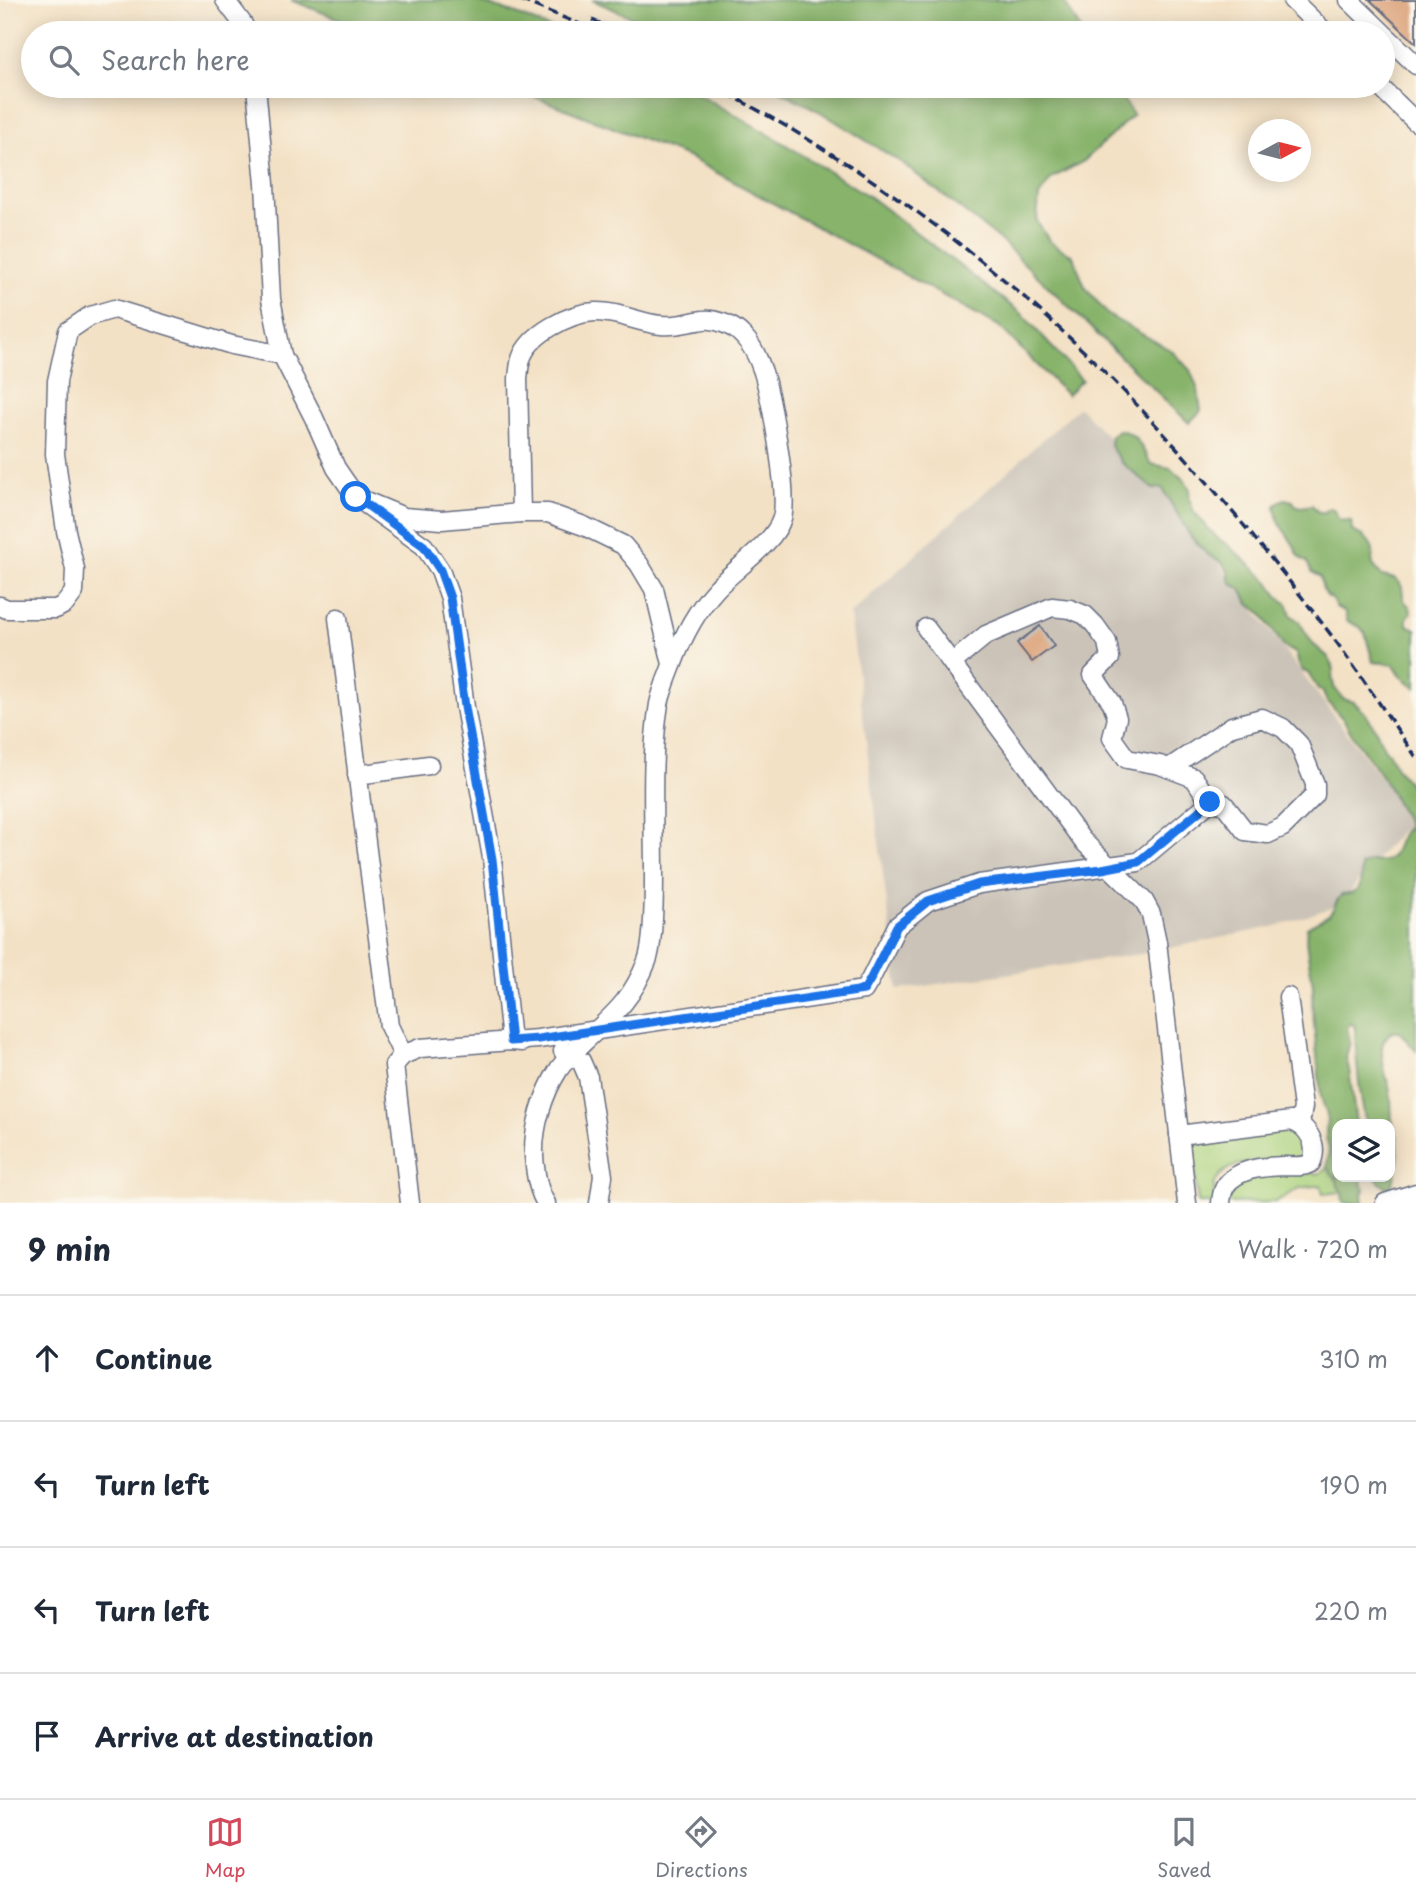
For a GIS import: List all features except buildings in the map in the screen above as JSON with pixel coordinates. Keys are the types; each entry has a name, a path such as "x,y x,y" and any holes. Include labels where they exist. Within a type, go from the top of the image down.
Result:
{"street":[{"path":"225,0 241,21"},
{"path":"1349,0 1371,21"},
{"path":"1301,3 1316,21"},
{"path":"1395,45 1416,65"},
{"path":"257,98 271,299 282,355 336,468 356,497 424,546 440,570 450,598 465,707 492,859 511,1041"},
{"path":"1392,98 1415,120"},
{"path":"0,606 7,609 55,609 65,604 74,592 75,569 66,531 55,454 57,381 68,331 90,316 114,309 232,345 282,355"},
{"path":"521,513 518,377 521,357 537,337 563,319 596,312 660,325 683,326 707,319 726,324 742,334 763,372 783,490 782,518 768,541 717,588 698,611 672,664 660,702 654,764 654,900 649,957 634,992 559,1068 542,1104 534,1140 535,1172 546,1203"},
{"path":"356,497 404,517 442,520 548,513 584,526 623,545 639,564 654,589 672,664"},
{"path":"952,663 986,635 1052,607 1070,609 1085,615 1107,642 1110,658 1093,675 1112,703 1117,718 1112,738 1127,759 1169,768 1194,778 1210,802"},
{"path":"338,618 389,1026 399,1060 410,1203"},
{"path":"926,628 1082,840 1144,901 1151,914 1157,942 1187,1203"},
{"path":"399,1060 420,1048 511,1041 597,1030 864,990 897,926 928,901 979,884 1138,862 1210,802 1224,804 1245,831 1268,834 1283,827 1314,795 1315,784 1299,744 1283,728 1262,718 1232,726 1169,768"},
{"path":"357,775 429,765"},
{"path":"1288,998 1303,1107 1300,1124"},
{"path":"511,1041 552,1045 581,1061 588,1077 603,1176 599,1203"},
{"path":"1179,1135 1291,1121 1307,1130 1314,1152 1311,1163 1251,1169 1237,1175 1225,1185 1221,1203"},
{"path":"1385,1203 1416,1193"}],"shaded area":[{"path":"1079,407 1176,506 1385,784 1406,825 1341,904 1278,926 1140,954 898,990 850,614"}],"green space":[{"path":"291,0 472,0 533,21 344,21"},
{"path":"592,0 1063,0 1076,21 641,21"},
{"path":"538,98 705,98 870,197 1022,314 1082,380 1067,395 999,326 690,158"},
{"path":"794,98 1122,98 1133,115 1084,161 1052,178 1039,196 1037,221 1050,242 1073,256 1085,287 1108,315 1172,351 1190,370 1198,390 1201,411 1189,423 999,239 902,163"},
{"path":"1118,430 1125,431 1142,447 1151,464 1170,468 1183,478 1190,489 1189,498 1194,512 1217,538 1269,582 1288,605 1291,615 1299,622 1313,644 1328,657 1334,669 1334,687 1343,699 1354,702 1365,713 1396,768 1416,791 1416,1051 1399,1031 1392,1031 1385,1039 1382,1054 1390,1091 1392,1119 1365,1119 1358,1076 1355,1027 1351,1023 1347,1027 1350,1042 1346,1057 1355,1119 1332,1119 1332,1175 1327,1167 1327,1115 1321,1097 1307,928 1329,914 1342,895 1357,890 1361,866 1370,861 1387,860 1392,856 1408,827 1385,781 1344,720 1326,700 1323,691 1318,689 1308,673 1303,671 1296,653 1284,647 1261,613 1249,604 1240,588 1232,584 1229,572 1221,562 1207,554 1191,537 1162,488 1153,489 1122,463 1110,446 1111,436"},
{"path":"1285,499 1301,507 1312,505 1318,512 1331,508 1339,520 1351,521 1352,531 1365,538 1373,549 1373,565 1382,576 1396,579 1401,584 1404,601 1410,607 1411,613 1407,618 1407,625 1416,629 1416,688 1400,675 1393,664 1373,662 1365,633 1360,627 1347,621 1345,612 1336,607 1327,596 1320,577 1312,572 1307,562 1298,554 1277,517 1275,506"},
{"path":"1275,1129 1301,1139 1306,1160 1257,1161 1232,1167 1222,1173 1215,1183 1216,1203 1198,1203 1192,1145"},
{"path":"1395,1130 1398,1144 1395,1175"},
{"path":"1327,1167 1332,1173 1332,1182 1338,1182 1342,1192 1323,1194 1321,1185 1300,1188 1275,1202 1227,1203 1230,1190 1246,1180 1293,1173 1319,1174"},
{"path":"1337,1182 1362,1182 1363,1203 1343,1203 1342,1192"},
{"path":"1380,1182 1393,1182 1390,1188"}],"railway":[{"path":"520,0 572,21"},
{"path":"735,98 820,146 921,215 1018,291 1064,332 1164,434 1245,527 1334,639 1416,757"}],"route":[{"path":"356,497 424,546 440,570 450,598 465,707 492,859 511,1041 864,990 897,926 928,901 979,884 1138,862 1210,802"}]}
